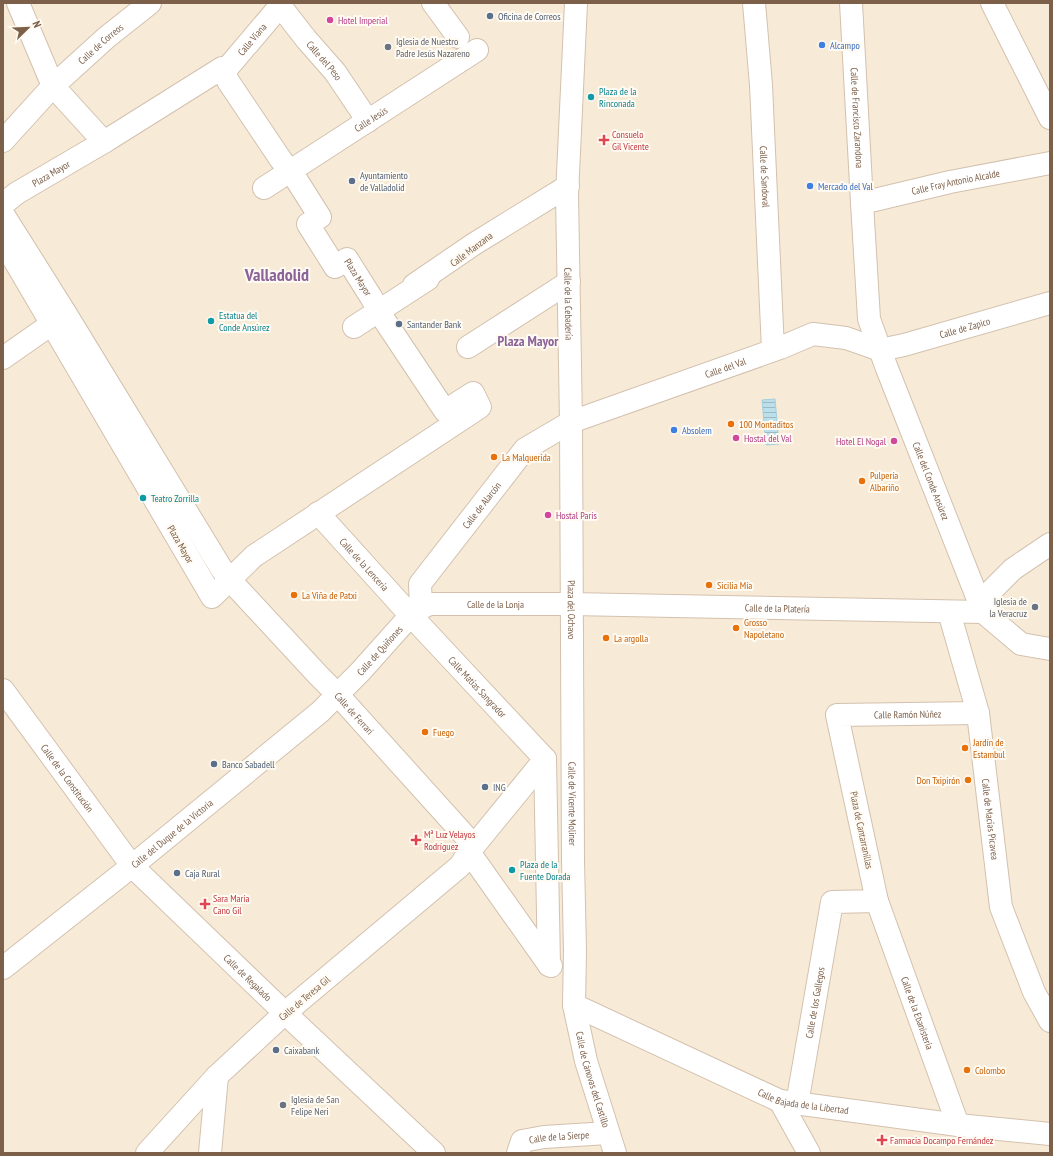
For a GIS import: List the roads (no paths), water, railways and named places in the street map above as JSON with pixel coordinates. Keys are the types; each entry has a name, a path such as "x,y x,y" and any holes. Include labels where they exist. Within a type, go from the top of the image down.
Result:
{"street":[{"path":"18,3 53,86 104,142"},
{"name":"Calle de Correos","path":"3,141 53,86 107,37 150,3"},
{"path":"432,3 458,37"},
{"path":"568,186 576,3"},
{"name":"Calle de Sandoval","path":"754,3 761,85 773,350"},
{"name":"Calle de Francisco Zarandona","path":"851,3 869,319 880,350"},
{"path":"992,3 1050,118"},
{"name":"Calle Viana","path":"224,72 279,4"},
{"name":"Calle del Peso","path":"279,4 306,40 335,72 368,121"},
{"name":"Calle Jesús","path":"264,188 478,50"},
{"name":"Plaza Mayor","path":"3,204 17,193 104,142 222,68 228,81 296,179 320,217 308,224 335,267 347,259 393,334 445,411 473,393 480,407 254,556 212,597 65,346 58,319 3,214"},
{"name":"Calle Fray Antonio Alcalde","path":"862,203 950,182 1050,163"},
{"name":"Calle Manzana","path":"354,327 470,252 474,244 568,186"},
{"name":"Calle de la Cebadería","path":"568,186 571,568"},
{"name":"Plaza Mayor","path":"3,242 58,319"},
{"path":"414,285 474,244"},
{"path":"468,347 568,282"},
{"name":"Calle de Zapico","path":"880,350 904,345 1050,303"},
{"path":"3,358 58,319"},
{"name":"Calle del Val","path":"571,422 814,334 846,338 880,350"},
{"name":"Calle del Conde Ansúrez","path":"880,350 983,612"},
{"name":"Calle de Alarcón","path":"416,612 420,584 525,449 571,422"},
{"name":"Calle de la Lencería","path":"318,514 416,612"},
{"path":"1050,544 1013,569 992,590 983,612 1021,644 1050,649"},
{"name":"Plaza del Ochavo","path":"571,568 572,651"},
{"name":"Calle de Ferrari","path":"230,579 338,695 467,838 469,852"},
{"name":"Calle de la Lonja","path":"416,612 430,604 571,604"},
{"name":"Calle de la Platería","path":"571,604 983,612"},
{"name":"Calle de Quiñones","path":"338,695 416,612"},
{"name":"Calle Matías Sangrador","path":"416,612 545,759"},
{"name":"Calle de Macías Picavea","path":"949,612 978,713 1001,907 1034,992 1050,1021"},
{"name":"Calle de Vicente Moliner","path":"572,651 574,1005"},
{"name":"Calle de la Constitución","path":"3,690 132,866"},
{"name":"Calle del Duque de la Victoria","path":"3,968 132,866 314,717 338,695"},
{"name":"Calle Ramón Núñez","path":"837,715 978,713"},
{"name":"Plaza de Cantarranillas","path":"837,715 877,901"},
{"path":"545,759 469,852 549,965 575,977"},
{"path":"545,759 549,965"},
{"name":"Calle de Teresa Gil","path":"147,1153 217,1076 284,1013 460,866 469,852"},
{"name":"Calle de Regalado","path":"132,866 284,1013 434,1153"},
{"name":"Calle de los Gallegos","path":"788,1102 832,902 877,901"},
{"name":"Calle de la Ebanistería","path":"877,901 958,1124"},
{"name":"Calle Bajada de la Libertad","path":"574,1005 788,1102 958,1124 1050,1134"},
{"name":"Calle de Cánovas del Castillo","path":"574,1005 586,1061 615,1153"},
{"path":"210,1153 217,1076"},
{"path":"788,1102 809,1153"},
{"name":"Calle de la Sierpe","path":"518,1153 522,1141 544,1137 608,1132"}],"water":[{"path":"775,399 779,444 766,445 762,400"}],"place":[{"name":"Oficina de Correos","path":"490,16"},
{"name":"Hotel Imperial","path":"330,20"},
{"name":"Alcampo","path":"822,45"},
{"name":"Iglesia de Nuestro Padre Jesús Nazareno","path":"388,47"},
{"name":"Plaza de la Rinconada","path":"591,97"},
{"name":"Consuelo Gil Vicente","path":"604,140"},
{"name":"Ayuntamiento de Valladolid","path":"352,181"},
{"name":"Mercado del Val","path":"810,186"},
{"name":"Estatua del Conde Ansúrez","path":"211,321"},
{"name":"Santander Bank","path":"399,324"},
{"name":"100 Montaditos","path":"731,424"},
{"name":"Absolem","path":"674,430"},
{"name":"Hostal del Val","path":"736,438"},
{"name":"Hotel El Nogal","path":"894,441"},
{"name":"La Malquerida","path":"494,457"},
{"name":"Pulpería Albariño","path":"862,481"},
{"name":"Teatro Zorrilla","path":"143,498"},
{"name":"Hostal París","path":"548,515"},
{"name":"Sicilia Mía","path":"709,585"},
{"name":"La Viña de Patxi","path":"294,595"},
{"name":"Iglesia de la Veracruz","path":"1035,607"},
{"name":"Grosso Napoletano","path":"736,628"},
{"name":"La argolla","path":"606,638"},
{"name":"Fuego","path":"425,732"},
{"name":"Jardín de Estambul","path":"965,748"},
{"name":"Banco Sabadell","path":"214,764"},
{"name":"Don Txipirón","path":"968,780"},
{"name":"ING","path":"485,787"},
{"name":"Mª Luz Velayos Rodríguez","path":"416,840"},
{"name":"Plaza de la Fuente Dorada","path":"512,870"},
{"name":"Caja Rural","path":"177,873"},
{"name":"Sara María Cano Gil","path":"205,904"},
{"name":"Caixabank","path":"276,1050"},
{"name":"Colombo","path":"967,1070"},
{"name":"Iglesia de San Felipe Neri","path":"283,1105"},
{"name":"Farmacia Docampo Fernández","path":"882,1140"}],"district":[{"name":"Valladolid","path":"277,275"},
{"name":"Plaza Mayor","path":"528,341"}]}
